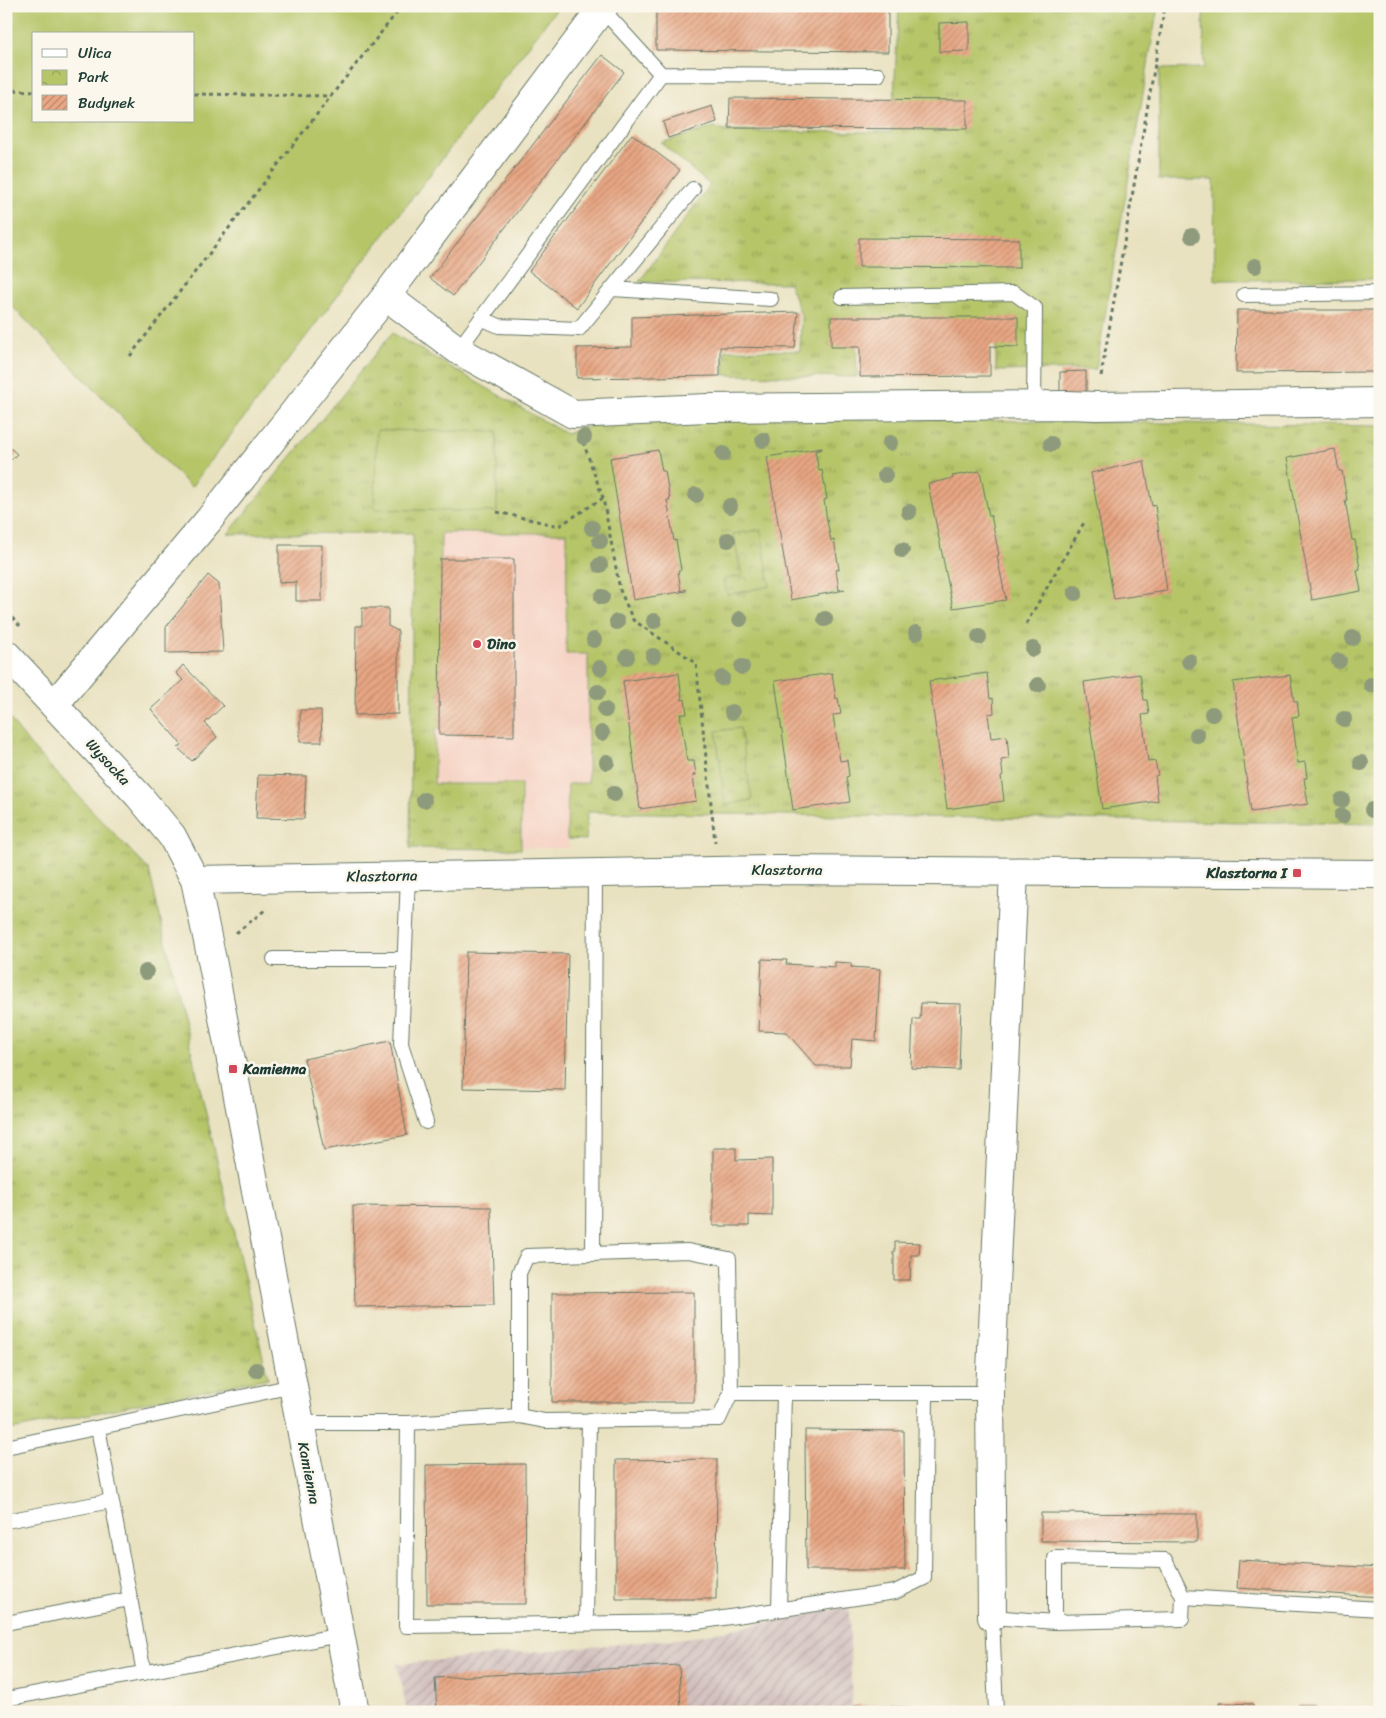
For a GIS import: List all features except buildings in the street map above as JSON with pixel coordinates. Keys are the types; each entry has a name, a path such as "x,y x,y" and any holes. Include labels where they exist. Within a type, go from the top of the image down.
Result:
{"street":[{"path":"54,705 208,521 386,296 603,7"},
{"path":"386,296 458,350 573,414 707,408 1380,402"},
{"name":"Wysocka","path":"6,654 139,796 172,836 195,880"},
{"name":"Klasztorna","path":"195,880 716,871 1380,874"},
{"path":"992,1617 990,1393 1014,872"},
{"name":"Kamienna","path":"195,880 212,960 355,1712"}],"lane":[{"path":"603,7 661,74 878,75"},
{"path":"458,350 661,74"},
{"path":"481,318 499,326 579,329 694,189"},
{"path":"612,289 771,299"},
{"path":"842,297 1014,293 1035,308 1034,405"},
{"path":"1244,296 1380,293"},
{"path":"593,1254 595,873"},
{"path":"408,876 401,1044 426,1122"},
{"path":"274,960 405,959"},
{"path":"300,1423 408,1423 518,1416 545,1420 719,1419 731,1393 729,1259 688,1251 527,1256 519,1273 518,1416"},
{"path":"6,1447 293,1386"},
{"path":"731,1393 990,1393"},
{"path":"779,1610 784,1393"},
{"path":"408,1423 406,1626 697,1622 895,1592 924,1578 926,1393"},
{"path":"586,1624 589,1420"},
{"path":"98,1428 144,1672"},
{"path":"6,1521 111,1501"},
{"path":"996,1712 992,1617 1054,1622 1182,1619 1183,1597 1165,1560 1055,1558 1054,1622"},
{"path":"1183,1597 1380,1609"},
{"path":"6,1623 130,1599"},
{"path":"6,1699 340,1635"}],"path":[{"path":"130,356 402,6"},
{"path":"1096,406 1165,6"},
{"path":"6,90 32,91"},
{"path":"195,94 331,96"},
{"path":"573,414 603,498 620,590 633,620 696,663 715,828 716,871"},
{"path":"497,512 559,526 603,498"},
{"path":"1026,624 1085,521"}],"shaded area":[{"path":"413,533 567,533 566,654 588,654 588,784 568,784 567,839 569,848 410,848"},
{"path":"849,1606 852,1712 407,1712 397,1664 687,1638"}],"green space":[{"path":"6,6 559,6 191,487 6,300"},
{"path":"899,6 1158,6 1096,369 996,371 996,343 856,342 857,377 724,375 725,350 800,351 801,314 789,283 639,282 710,185 661,143 714,127 727,131 892,132"},
{"path":"1203,6 1380,6 1380,279 1215,280 1214,180 1159,180 1159,69 1204,68"},
{"path":"392,333 566,434 624,415 1380,426 1380,824 587,812 586,840 567,839 568,784 588,783 588,654 566,654 567,533 441,533 440,729 435,729 434,784 521,784 521,849 410,848 413,533 228,534"},
{"path":"377,430 497,432 497,512 374,509"},
{"path":"761,530 770,586 727,595 724,579 742,576 733,534"},
{"path":"6,714 30,745 149,870 268,1378 6,1431"},
{"path":"740,728 752,800 725,805 716,731"}],"place":[{"name":"Dino","path":"477,644"},
{"name":"Klasztorna I","path":"1297,873"},
{"name":"Kamienna","path":"233,1069"}]}
